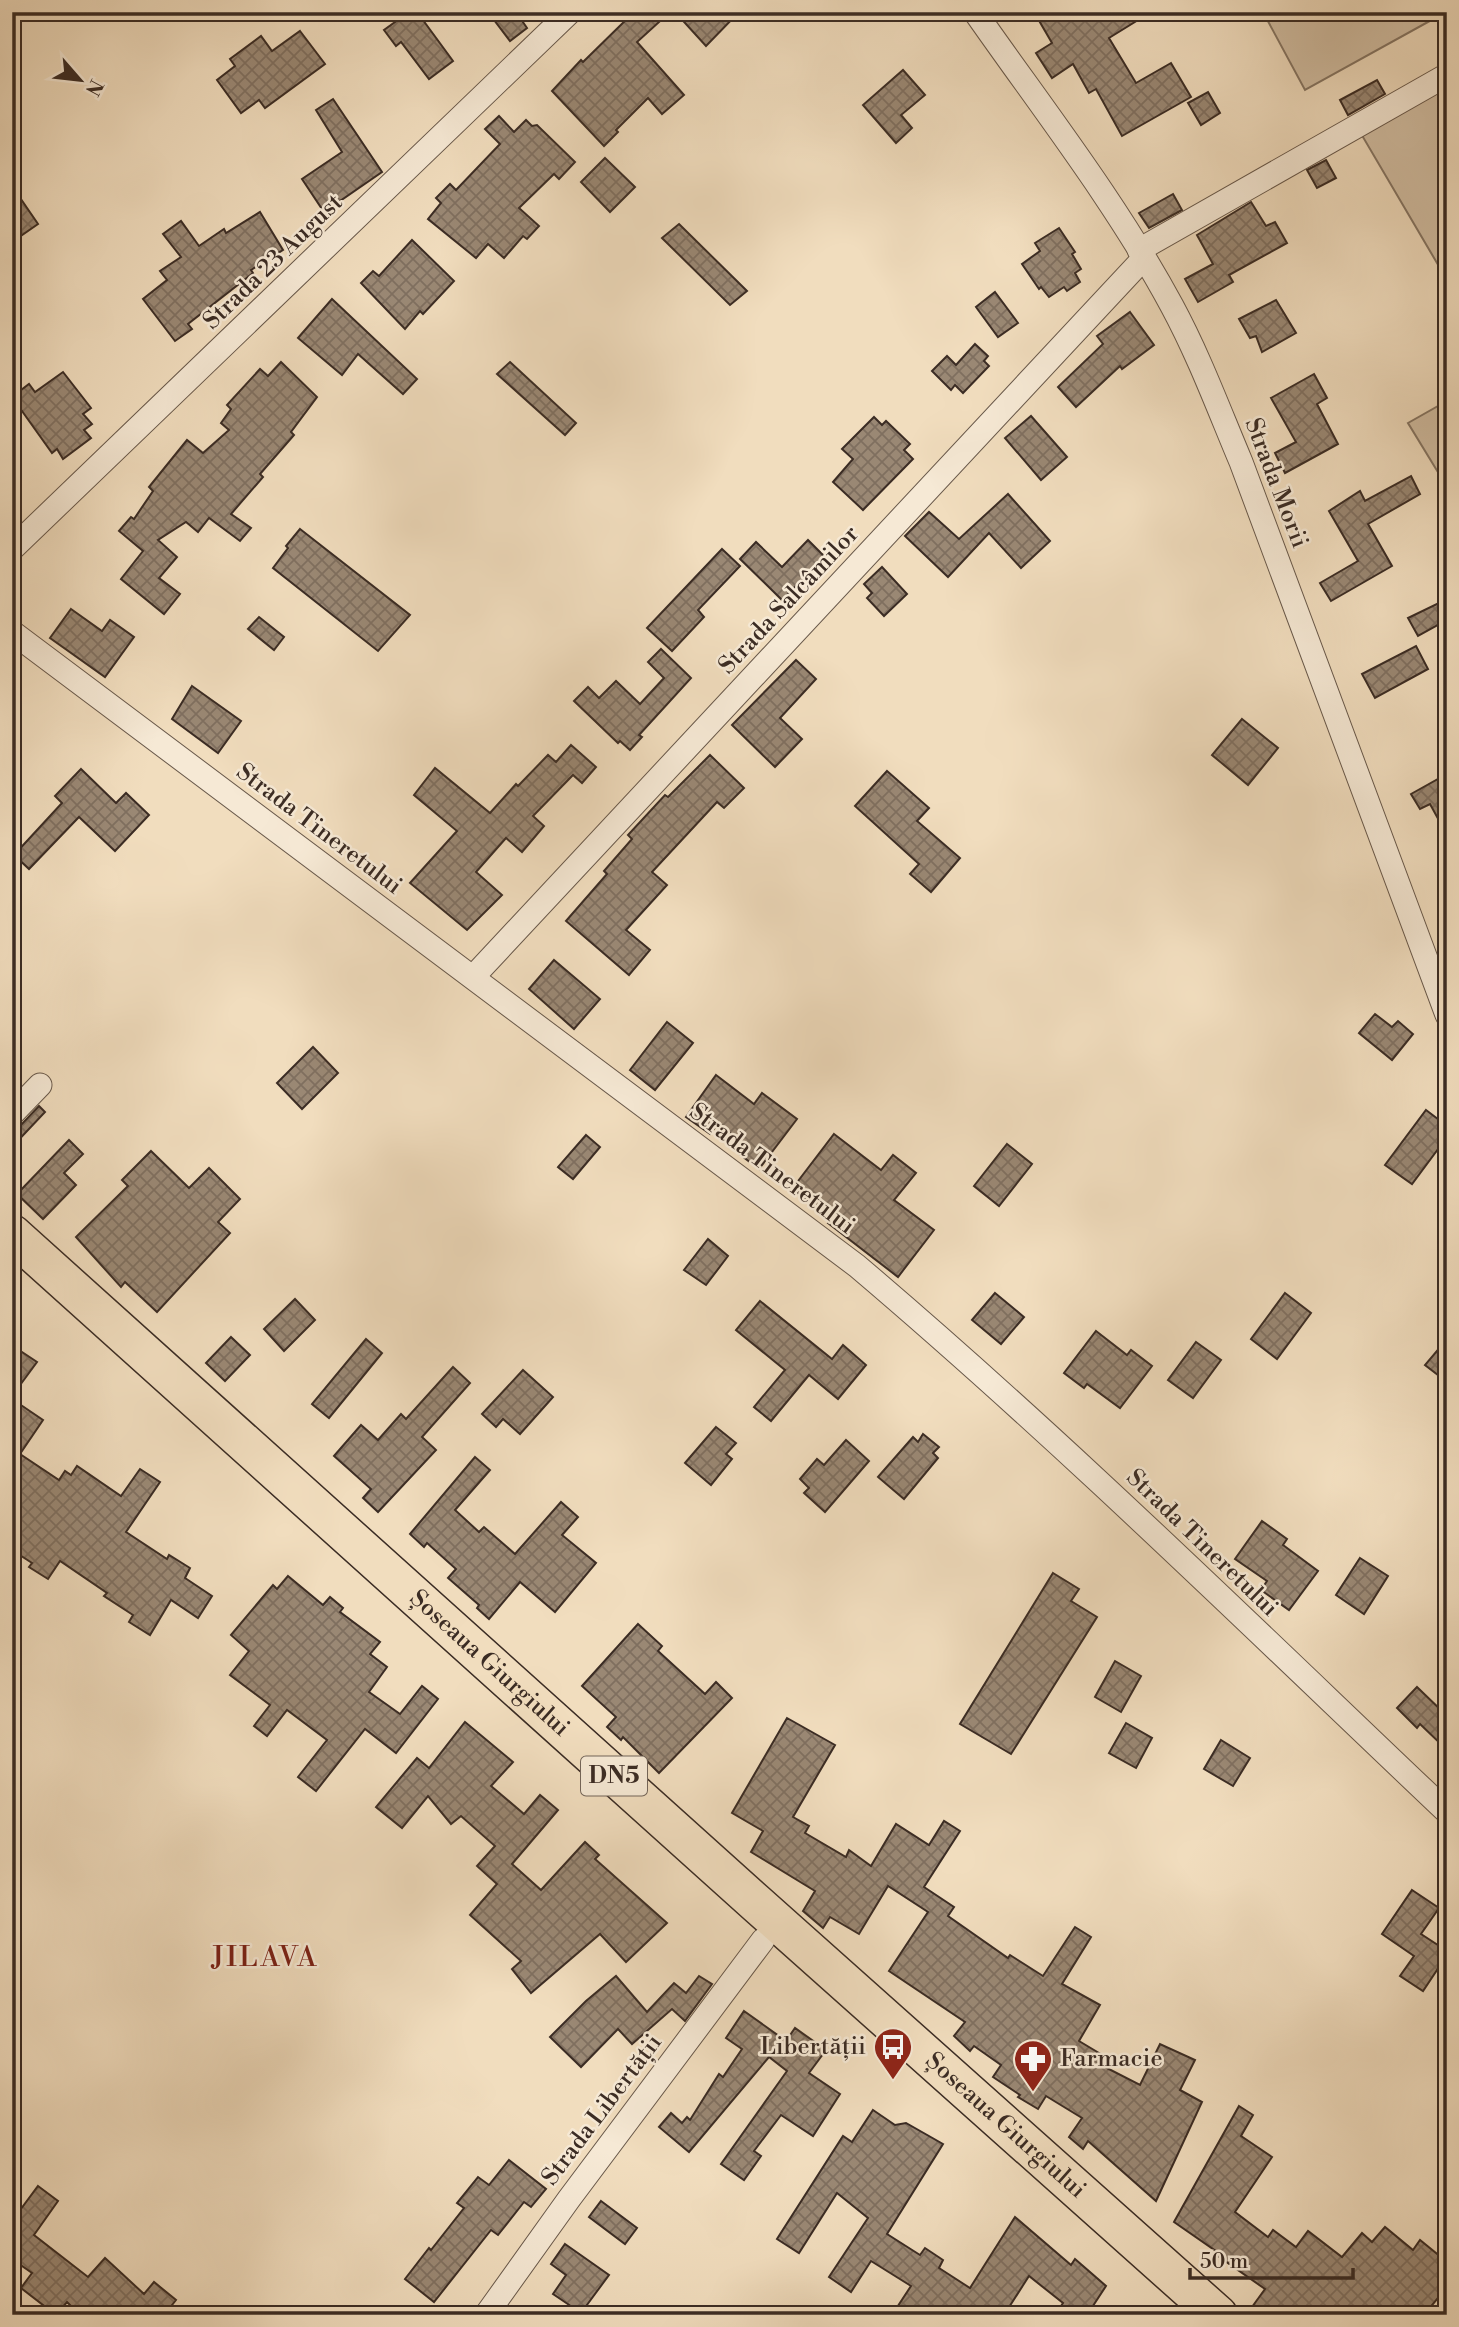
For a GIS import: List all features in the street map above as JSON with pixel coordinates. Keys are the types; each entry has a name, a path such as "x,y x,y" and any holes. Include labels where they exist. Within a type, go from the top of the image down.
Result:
{"highway":[{"name":"Șoseaua Giurgiului","path":"12,1234 757,1905 1218,2315"},
{"name":"Șoseaua Giurgiului","path":"12,1267 729,1912 1184,2315"}],"street":[{"name":"Strada 23 August","path":"12,549 570,12"},
{"name":"Strada Morii","path":"975,12 1103,195 1172,306 1194,352 1241,462 1447,1015"},
{"name":"Strada Salcâmilor","path":"473,977 1141,254 1447,75"},
{"name":"Strada Tineretului","path":"12,632 857,1266 940,1336 1053,1438 1447,1812"},
{"path":"12,1114 40,1085"},
{"name":"Strada Libertății","path":"486,2315 576,2188 763,1940"}],"shaded area":[{"path":"1263,12 1446,12 1305,90"},
{"path":"1447,85 1447,280 1360,132"},
{"path":"1447,401 1447,487 1408,423"}],"building":[{"path":"409,12 417,12 453,61 429,79 401,42 396,46 384,30"},
{"path":"488,12 516,12 527,28 510,41"},
{"path":"634,12 670,12 637,42 684,95 662,114 648,98 604,146 552,91 581,60 583,62"},
{"path":"675,12 739,12 706,46"},
{"path":"1034,12 1151,12 1109,38 1136,83 1171,63 1191,97 1122,136 1096,89 1089,93 1073,64 1052,78 1036,53 1052,43"},
{"path":"300,31 325,64 265,108 259,100 241,113 217,80 235,66 230,59 261,36 272,51"},
{"path":"903,70 925,95 901,115 912,128 896,143 863,105"},
{"path":"1377,80 1385,94 1348,115 1340,100"},
{"path":"1208,92 1220,113 1201,125 1188,103"},
{"path":"333,99 382,172 324,212 302,179 342,152 316,110"},
{"path":"499,116 514,132 526,120 532,126 537,125 575,162 559,179 554,174 519,208 539,226 527,239 523,236 504,258 488,244 476,258 428,219 441,203 436,198 450,184 456,190 500,144 485,129"},
{"path":"605,158 635,187 610,212 581,182"},
{"path":"1326,160 1336,178 1317,188 1307,170"},
{"path":"12,186 38,224 12,242"},
{"path":"1173,194 1182,210 1149,228 1139,213"},
{"path":"1251,202 1266,226 1275,222 1287,243 1229,275 1233,282 1198,302 1185,279 1213,264 1197,235"},
{"path":"260,212 283,250 251,270 253,273 188,324 192,329 175,341 143,299 167,280 160,271 181,257 163,234 181,221 199,246 224,229 226,233"},
{"path":"679,224 747,291 730,305 662,238"},
{"path":"1059,228 1075,252 1072,254 1081,269 1075,273 1080,282 1067,291 1064,287 1049,297 1041,287 1039,289 1022,264 1040,251 1035,243"},
{"path":"412,240 454,281 423,314 420,311 405,329 361,283 373,271 379,276"},
{"path":"995,292 1018,323 998,337 976,307"},
{"path":"332,299 417,379 403,394 358,354 342,375 298,338"},
{"path":"1276,300 1296,333 1262,352 1256,336 1250,338 1239,319"},
{"path":"1130,312 1154,345 1122,369 1120,366 1076,407 1058,387 1103,344 1097,336"},
{"path":"975,344 988,356 984,361 989,366 963,393 955,385 951,390 932,371 947,356 956,365"},
{"path":"281,362 317,397 291,432 294,435 260,474 263,477 231,514 251,528 240,541 209,518 198,532 186,522 158,540 177,557 159,578 180,594 164,614 121,579 143,551 119,531 131,517 134,519 153,491 149,487 187,440 203,453 229,430 221,423 231,409 227,405 260,369 268,376"},
{"path":"510,362 576,423 565,435 497,374"},
{"path":"63,372 91,408 83,414 92,424 84,430 91,438 63,459 57,449 52,453 12,397 29,384 35,392"},
{"path":"1314,374 1327,398 1317,404 1338,444 1285,473 1275,453 1296,442 1271,398"},
{"path":"1031,416 1067,457 1041,480 1005,438"},
{"path":"874,417 882,425 886,421 910,444 904,450 913,459 863,510 833,482 853,459 842,449"},
{"path":"1411,476 1420,494 1368,524 1392,566 1331,601 1320,583 1358,561 1329,511 1360,491 1365,501"},
{"path":"1008,494 1050,541 1021,568 989,533 948,577 905,536 929,512 959,539"},
{"path":"300,529 410,615 378,651 273,568"},
{"path":"808,540 825,557 782,600 740,559 756,542 782,567"},
{"path":"722,549 740,566 698,610 704,617 672,651 647,628"},
{"path":"882,567 907,594 884,616 867,598 872,593 864,584"},
{"path":"1447,599 1447,620 1418,636 1408,618"},
{"path":"71,609 102,631 110,620 134,637 105,677 50,638"},
{"path":"259,617 284,637 274,650 248,629"},
{"path":"1416,646 1428,669 1375,698 1362,674"},
{"path":"661,649 691,678 639,735 642,737 630,750 620,741 618,743 574,701 588,687 599,698 616,681 640,704 664,678 648,662"},
{"path":"796,660 816,679 780,718 802,739 775,767 732,725"},
{"path":"192,686 241,721 218,753 172,719"},
{"path":"1242,719 1278,748 1248,785 1212,755"},
{"path":"571,745 596,767 582,783 573,775 533,816 544,826 522,852 506,838 476,872 502,895 467,930 410,883 457,831 414,795 435,768 490,813 516,784 518,786 548,755 556,762"},
{"path":"710,755 744,788 724,808 717,802 652,872 667,885 626,930 650,950 629,975 566,921 607,874 604,871 632,839 628,835 665,795 668,797"},
{"path":"81,769 116,803 126,793 149,815 115,851 79,817 29,869 14,855 62,803 55,796"},
{"path":"887,771 929,808 917,821 960,858 931,892 910,874 919,864 855,806"},
{"path":"1447,774 1447,835 1430,804 1420,809 1411,794"},
{"path":"554,960 600,999 574,1029 529,989"},
{"path":"1375,1014 1392,1027 1398,1021 1413,1034 1392,1060 1359,1033"},
{"path":"667,1022 693,1043 655,1090 630,1070"},
{"path":"313,1047 338,1073 302,1109 277,1083"},
{"path":"716,1075 754,1104 762,1093 797,1119 759,1169 738,1153 744,1144 718,1124 710,1134 686,1117"},
{"path":"39,1106 45,1112 12,1147 12,1128 22,1124"},
{"path":"1426,1110 1447,1126 1447,1137 1412,1184 1385,1165"},
{"path":"834,1134 881,1170 893,1155 916,1173 894,1200 934,1230 898,1277 828,1223 831,1219 792,1189"},
{"path":"586,1135 600,1147 573,1179 558,1167"},
{"path":"69,1140 83,1154 64,1173 76,1185 43,1219 17,1194"},
{"path":"1007,1144 1032,1164 999,1206 974,1186"},
{"path":"151,1151 189,1188 209,1168 240,1199 218,1222 230,1233 157,1312 125,1282 121,1287 76,1237 128,1186 122,1180"},
{"path":"708,1239 728,1256 706,1285 684,1270"},
{"path":"995,1293 1024,1317 1001,1344 972,1320"},
{"path":"1285,1293 1311,1313 1277,1359 1251,1339"},
{"path":"295,1299 315,1320 284,1351 264,1329"},
{"path":"760,1301 832,1359 843,1345 866,1365 838,1399 809,1375 771,1421 754,1407 785,1370 736,1330"},
{"path":"1096,1331 1127,1355 1131,1350 1152,1366 1120,1408 1087,1384 1084,1388 1064,1373"},
{"path":"231,1337 250,1355 225,1381 206,1363"},
{"path":"366,1339 382,1353 329,1418 312,1404"},
{"path":"1447,1339 1447,1382 1425,1365"},
{"path":"1196,1342 1221,1360 1193,1398 1168,1380"},
{"path":"19,1350 37,1362 12,1396 12,1360"},
{"path":"453,1367 470,1383 422,1437 436,1450 378,1512 363,1498 371,1489 334,1456 361,1425 378,1440 401,1414 406,1419"},
{"path":"523,1370 553,1397 520,1434 503,1419 496,1427 482,1414"},
{"path":"12,1399 43,1420 20,1454 59,1480 65,1471 71,1475 77,1466 121,1496 140,1469 160,1482 126,1532 167,1559 169,1555 190,1568 185,1578 212,1596 198,1618 171,1600 150,1635 129,1622 133,1615 104,1596 107,1593 60,1561 48,1579 29,1567 32,1563 12,1550"},
{"path":"716,1427 736,1443 726,1454 732,1459 711,1485 685,1463"},
{"path":"923,1434 939,1447 933,1453 938,1458 904,1499 878,1477 913,1437 918,1442"},
{"path":"846,1440 869,1461 825,1512 804,1493 809,1488 800,1479 817,1459 824,1465"},
{"path":"475,1457 490,1470 455,1510 479,1532 484,1527 515,1554 561,1502 578,1517 562,1535 596,1563 555,1612 520,1582 489,1619 477,1608 479,1605 448,1578 456,1569 427,1543 424,1547 410,1534"},
{"path":"1262,1521 1287,1539 1283,1545 1318,1571 1289,1610 1261,1590 1267,1581 1235,1559"},
{"path":"1360,1558 1388,1576 1364,1614 1336,1595"},
{"path":"1053,1573 1079,1589 1071,1601 1097,1617 1011,1754 960,1724"},
{"path":"288,1576 323,1605 330,1597 343,1608 340,1612 380,1642 370,1654 387,1667 369,1692 400,1714 422,1686 438,1699 396,1753 365,1729 316,1791 298,1777 327,1740 287,1710 267,1736 254,1726 270,1705 230,1675 249,1651 231,1635 273,1585 277,1589"},
{"path":"638,1624 662,1646 658,1651 705,1694 716,1682 732,1698 659,1773 623,1737 621,1740 607,1727 616,1717 582,1686"},
{"path":"1115,1661 1141,1676 1121,1712 1095,1697"},
{"path":"1417,1687 1447,1716 1447,1750 1420,1724 1417,1728 1397,1708"},
{"path":"787,1718 835,1745 793,1817 809,1826 805,1833 846,1857 849,1850 871,1866 896,1824 929,1845 944,1821 960,1831 924,1887 954,1907 948,1916 1008,1958 1010,1955 1043,1976 1075,1927 1091,1937 1062,1984 1100,2005 1079,2041 1104,2056 1099,2064 1140,2085 1160,2044 1195,2060 1180,2090 1202,2102 1156,2201 1088,2141 1083,2149 1069,2137 1082,2118 1046,2096 1038,2109 1018,2097 1020,2095 993,2077 1001,2065 974,2046 970,2051 954,2036 965,2022 889,1971 928,1912 888,1886 859,1934 830,1917 823,1928 803,1911 815,1891 751,1852 763,1831 732,1813"},
{"path":"465,1722 513,1762 491,1786 524,1814 540,1795 558,1810 512,1864 541,1890 585,1842 599,1855 595,1859 667,1923 626,1962 600,1934 531,1993 512,1969 521,1961 470,1915 497,1884 477,1866 495,1846 461,1816 451,1824 428,1796 402,1828 376,1807 417,1758 429,1768"},
{"path":"1126,1723 1152,1738 1136,1768 1109,1753"},
{"path":"1221,1740 1250,1758 1233,1786 1204,1769"},
{"path":"1412,1890 1439,1908 1421,1934 1447,1951 1423,1991 1400,1976 1414,1956 1382,1934"},
{"path":"616,1976 647,2012 674,1983 686,1993 699,1976 712,1984 685,2021 672,2009 632,2044 618,2029 581,2067 550,2037"},
{"path":"744,2011 786,2041 795,2028 826,2050 809,2073 840,2094 813,2136 781,2115 754,2151 761,2156 744,2180 721,2164 787,2071 769,2057 689,2152 659,2127 671,2113 682,2123 687,2117 690,2120 719,2074 723,2077 742,2049 726,2038"},
{"path":"1239,2106 1253,2115 1241,2136 1272,2157 1235,2212 1268,2237 1273,2230 1296,2247 1308,2231 1342,2257 1362,2233 1372,2242 1385,2227 1413,2250 1420,2240 1447,2262 1447,2287 1424,2315 1262,2315 1252,2307 1265,2289 1174,2222"},
{"path":"873,2110 895,2125 906,2123 943,2144 887,2234 920,2255 925,2248 943,2260 939,2268 970,2288 1015,2217 1071,2265 1075,2259 1106,2286 1087,2315 1055,2315 1063,2303 1029,2276 1004,2315 892,2315 911,2286 871,2261 851,2292 829,2277 868,2218 837,2193 799,2253 777,2239 843,2136 852,2142"},
{"path":"509,2160 546,2189 531,2207 524,2202 498,2235 491,2230 434,2302 405,2279 464,2208 457,2203 478,2177 489,2185"},
{"path":"38,2186 58,2201 34,2235 88,2277 105,2258 144,2294 154,2282 176,2300 164,2315 80,2315 67,2302 56,2315 21,2288 32,2273 12,2259 12,2221"},
{"path":"601,2201 637,2228 625,2244 589,2217"},
{"path":"565,2244 609,2275 581,2313 553,2294 566,2275 551,2264"}],"place":[{"name":"Libertății","path":"893,2081"},
{"name":"Farmacie","path":"1033,2093"}],"district":[{"name":"JILAVA","path":"265,1957"}]}
